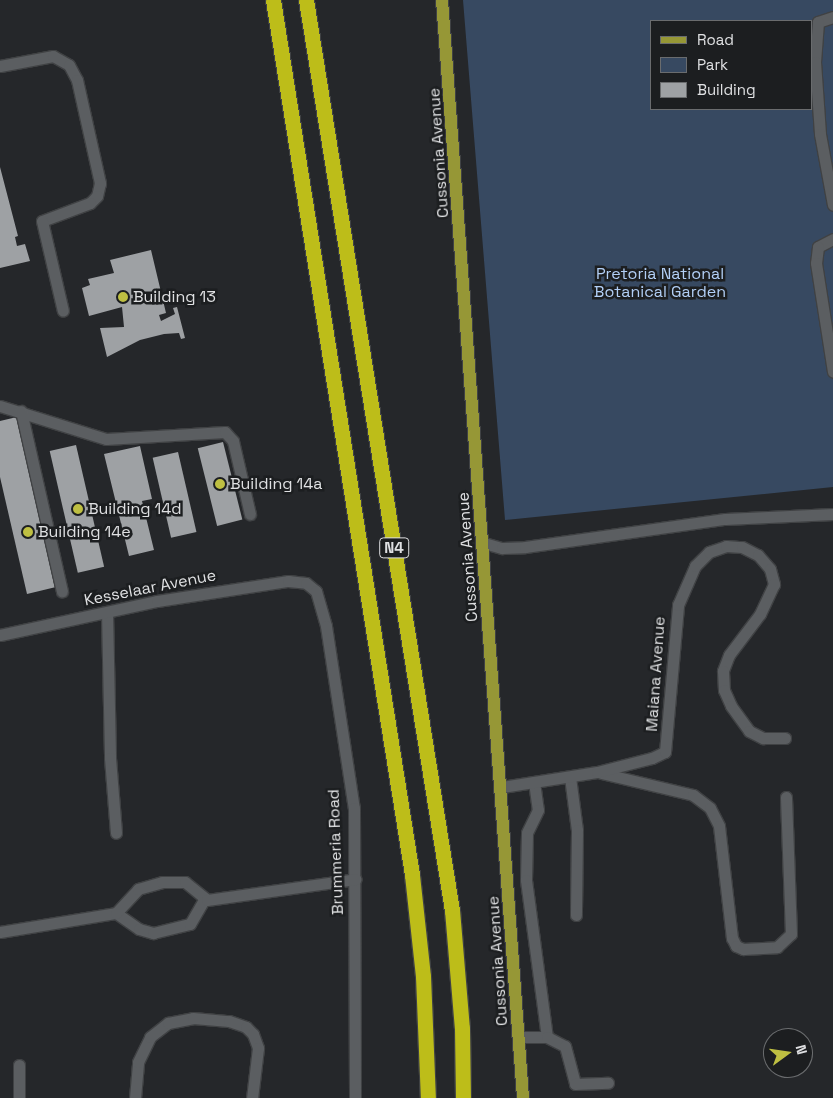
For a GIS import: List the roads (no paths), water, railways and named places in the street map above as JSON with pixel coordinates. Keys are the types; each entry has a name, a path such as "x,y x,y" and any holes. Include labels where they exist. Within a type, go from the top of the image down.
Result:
{"highway":[{"name":"N4","path":"273,0 412,875 423,976 428,1098"},
{"name":"N4","path":"306,0 452,910 461,1018 463,1098"}],"main road":[{"name":"Cussonia Avenue","path":"442,0 445,15 484,543 523,1098"},
{"name":"Cussonia Avenue","path":"445,15 447,0"}],"street":[{"path":"833,17 818,22 815,62 820,134 833,205"},
{"path":"0,66 53,56 69,65 77,80 100,183 97,196 90,204 42,221 63,311"},
{"path":"833,239 818,247 816,263 833,372"},
{"path":"0,406 106,439 225,432 233,441 250,514"},
{"path":"21,411 62,591"},
{"path":"484,543 502,548 525,548 725,519 833,514"},
{"name":"Maiana Avenue","path":"502,787 597,772 652,758 665,752 672,639 680,596 700,560 712,550 726,546 742,547 758,555 772,572 774,584 760,614 729,654 723,671 724,690 731,706 749,731 763,738 785,738"},
{"name":"Kesselaar Avenue","path":"0,635 106,612 268,584 292,581 306,583"},
{"name":"Brummeria Road","path":"306,583 320,598 354,801 356,879 355,1098"},
{"path":"106,612 110,758 116,833"},
{"path":"597,772 693,796 710,808 719,826 732,938 736,946 743,949 777,947 790,934 786,798"},
{"path":"570,777 577,830 576,915"},
{"path":"534,782 538,810 527,833 526,880 547,1037"},
{"path":"204,900 356,879"},
{"path":"0,932 116,913 138,889 162,882 185,882 204,900"},
{"path":"116,913 139,929 153,933 190,924 204,900"},
{"path":"135,1098 138,1062 150,1037 168,1023 193,1018 229,1021 246,1027 253,1034 258,1048 252,1098"},
{"path":"520,1037 547,1037 568,1048 575,1084 608,1083"},
{"path":"19,1065 19,1098"}],"place":[{"name":"Building 13","path":"123,297"},
{"name":"Building 14a","path":"220,484"},
{"name":"Building 14d","path":"78,509"},
{"name":"Building 14e","path":"28,532"}],"park label":[{"name":"Pretoria National Botanical Garden","path":"660,283"}]}
